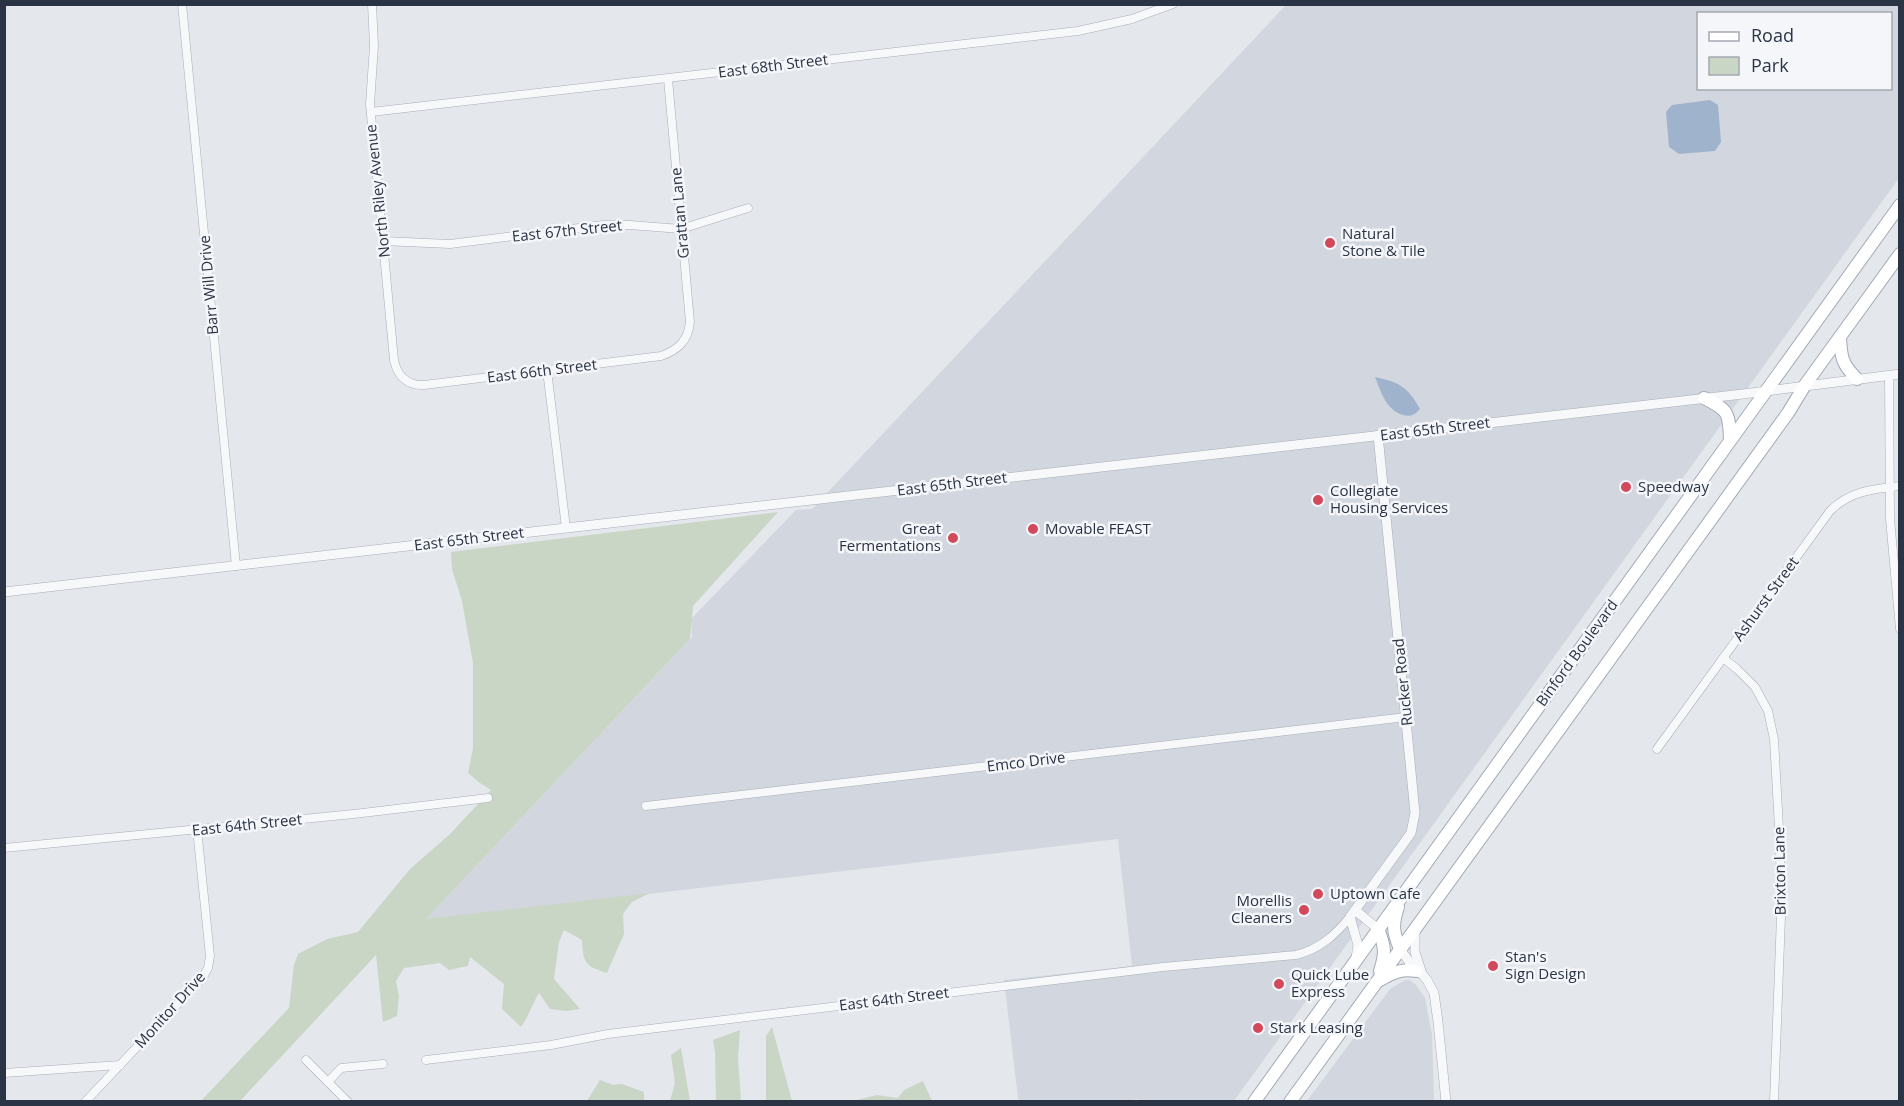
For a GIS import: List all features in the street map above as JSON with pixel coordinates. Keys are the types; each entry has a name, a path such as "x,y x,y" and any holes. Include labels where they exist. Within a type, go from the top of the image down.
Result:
{"main road":[{"name":"Binford Boulevard","path":"1254,1101 1899,205"},
{"name":"Binford Boulevard","path":"1290,1101 1788,413 1805,385 1899,254"},
{"path":"1840,337 1842,360 1846,368 1857,379"},
{"path":"1704,398 1721,406 1727,412 1730,440"},
{"path":"1400,900 1393,922 1400,949"},
{"path":"1376,982 1385,957 1384,943 1378,929"},
{"path":"1376,982 1404,969 1419,972"}],"street":[{"name":"Barr Will Drive","path":"182,4 236,566"},
{"name":"North Riley Avenue","path":"372,4 374,46 370,92 371,112 394,360 402,376"},
{"name":"East 68th Street","path":"371,112 1078,30 1124,21 1173,4"},
{"name":"Grattan Lane","path":"668,78 690,322 681,345"},
{"name":"East 67th Street","path":"383,241 450,244 603,225 681,229 747,208"},
{"name":"East 66th Street","path":"402,376 407,381 419,385 661,356 681,345"},
{"path":"547,370 566,528"},
{"name":"East 65th Street","path":"4,592 1899,374"},
{"path":"1888,376 1891,536 1899,629"},
{"name":"Rucker Road","path":"1353,913 1404,844 1414,824 1415,813 1378,435"},
{"name":"Ashurst Street","path":"1657,749 1830,511 1852,494 1899,486"},
{"name":"Brixton Lane","path":"1723,658 1755,687 1768,711 1774,739 1781,897 1774,1101"},
{"name":"Emco Drive","path":"646,806 1406,717"},
{"name":"East 64th Street","path":"4,848 363,813 488,798"},
{"name":"Monitor Drive","path":"85,1101 203,977 208,968 210,956 197,829"},
{"path":"1353,913 1378,929"},
{"path":"1353,913 1358,945 1355,961"},
{"name":"East 64th Street","path":"426,1060 551,1046 608,1034 1163,967 1296,955 1326,942 1353,913"},
{"path":"1415,928 1415,952 1419,972"},
{"path":"1400,949 1431,985 1436,1002 1446,1101"},
{"path":"306,1060 348,1101"},
{"path":"328,1082 341,1068 383,1064"},
{"path":"4,1073 120,1065"}],"shaded area":[{"path":"1286,5 1899,5 1899,178 1234,1101 1140,1102 1138,1099 1121,1102 1021,1102 1018,1098 1004,980 1132,966 1118,839 425,920 692,637 691,619 796,510 812,509"},
{"path":"1405,980 1410,980 1416,985 1425,998 1432,1035 1434,1101 1307,1101 1390,989"}],"green space":[{"path":"778,512 693,606 690,639 426,919 650,893 632,902 623,914 624,934 607,973 590,966 583,954 582,940 564,930 559,942 554,979 580,1009 567,1011 550,1009 539,993 521,1027 502,1009 504,984 470,957 468,966 449,970 440,963 404,968 396,981 399,996 397,1016 383,1022 376,955 240,1101 200,1102 289,1008 294,965 298,954 327,939 358,932 410,869 450,834 491,790 468,773 473,748 473,663 462,601 452,569 451,552"},
{"path":"772,1027 792,1101 766,1101 766,1036"},
{"path":"740,1030 738,1058 741,1101 716,1101 713,1040"},
{"path":"681,1048 690,1101 670,1101 675,1083 671,1055"},
{"path":"600,1080 613,1085 622,1084 644,1092 644,1101 587,1101"},
{"path":"923,1081 932,1101 853,1101 877,1095 898,1098 904,1090"}],"water":[{"path":"1710,100 1718,105 1721,142 1715,151 1679,154 1669,147 1666,112 1672,105"},
{"path":"1375,377 1402,387 1411,395 1420,409 1411,416 1397,413 1388,405"}],"place":[{"name":"Natural Stone & Tile","path":"1330,243"},
{"name":"Speedway","path":"1626,487"},
{"name":"Collegiate Housing Services","path":"1318,500"},
{"name":"Movable FEAST","path":"1033,529"},
{"name":"Great Fermentations","path":"953,538"},
{"name":"Uptown Cafe","path":"1318,894"},
{"name":"Morellis Cleaners","path":"1304,910"},
{"name":"Stan's Sign Design","path":"1493,966"},
{"name":"Quick Lube Express","path":"1279,984"},
{"name":"Stark Leasing","path":"1258,1028"}]}
